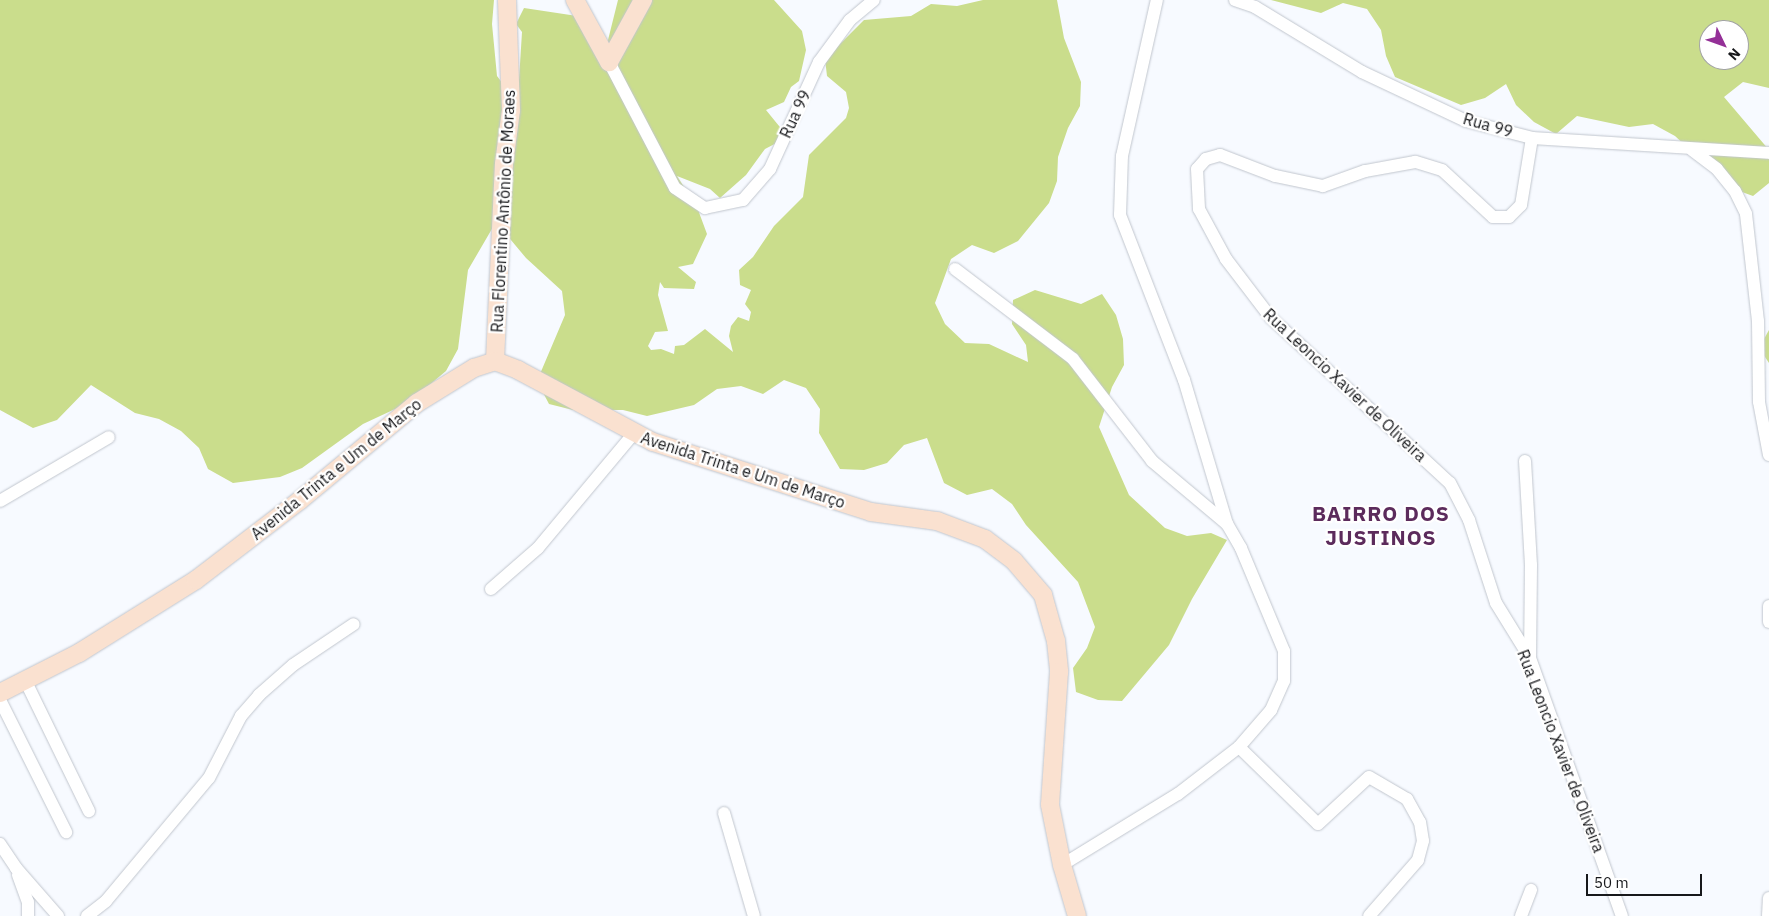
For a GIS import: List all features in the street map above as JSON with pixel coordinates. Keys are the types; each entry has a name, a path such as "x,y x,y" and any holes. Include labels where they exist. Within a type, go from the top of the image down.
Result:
{"street":[{"name":"Rua Florentino Antônio de Moraes","path":"495,361 504,164 511,110 508,0"},
{"path":"575,0 609,62"},
{"path":"609,62 644,0"},
{"name":"Rua 99","path":"609,62 674,188 705,208 743,200 770,169 819,62 850,20 874,0"},
{"path":"1062,865 1178,794 1240,747 1272,710 1284,681 1284,651 1241,548 1227,524 1184,380 1120,215 1122,156 1157,0"},
{"name":"Rua 99","path":"1235,0 1254,7 1362,72 1466,121 1532,138 1692,150 1769,153"},
{"name":"Rua Leoncio Xavier de Oliveira","path":"1532,138 1521,205 1509,217 1494,217 1442,170 1415,162 1365,171 1322,186 1275,176 1220,155 1206,159 1197,169 1198,209 1226,259 1271,318 1450,483 1469,520 1496,603 1530,658 1622,916"},
{"path":"1692,150 1723,176 1735,191 1746,214 1758,321 1759,402 1769,455"},
{"path":"955,269 1073,359 1152,461 1227,524"},
{"name":"Avenida Trinta e Um de Março","path":"0,693 79,653 196,580 300,501 417,402 474,368 495,361 518,370 634,434 871,512 937,521 985,539 1014,560 1042,595 1056,641 1059,681 1050,805 1062,865 1077,916"},
{"path":"491,589 538,548 634,434"},
{"path":"0,501 109,437"},
{"path":"1525,461 1531,574 1530,658"},
{"path":"1769,606 1769,622"},
{"path":"87,916 106,901 209,778 238,722 259,695 293,665 354,624"},
{"path":"25,680 89,812"},
{"path":"0,700 66,832"},
{"path":"1240,747 1318,824 1369,777 1408,799 1420,822 1423,841 1418,860 1369,916"},
{"path":"724,813 754,916"},
{"path":"0,844 16,868 58,916"},
{"path":"16,868 28,902 28,916"},
{"path":"1521,916 1531,890"},
{"path":"1768,916 1769,898"}],"green space":[{"path":"0,0 494,0 492,24 497,76 510,93 519,80 522,32 516,24 524,8 577,16 606,48 618,0 774,0 802,31 806,50 799,81 791,87 784,102 766,110 788,137 765,149 746,175 720,198 710,189 677,176 697,207 707,234 693,264 678,267 696,282 694,289 664,288 660,282 658,295 668,331 655,332 648,346 651,350 661,349 674,354 675,346 684,345 705,329 733,352 729,336 731,326 738,317 749,321 751,312 745,304 751,290 740,285 739,270 753,257 774,226 803,197 809,155 846,118 849,108 846,92 827,76 825,59 864,20 911,16 931,4 957,6 983,0 1057,0 1064,38 1081,82 1080,106 1068,128 1058,157 1057,181 1049,203 1018,241 994,253 972,245 951,259 935,303 945,324 965,343 989,344 1028,362 1026,345 1012,324 1013,300 1035,290 1081,304 1102,294 1116,315 1123,339 1124,365 1112,387 1099,427 1129,495 1165,528 1187,536 1211,533 1227,540 1192,599 1169,645 1122,701 1098,700 1076,692 1073,668 1087,648 1095,627 1078,582 1026,525 1012,504 992,489 967,495 944,483 927,438 904,445 887,463 864,470 840,469 819,433 820,409 806,388 784,380 763,394 741,386 717,389 694,405 647,416 623,410 573,410 549,404 537,381 565,315 562,291 526,258 496,222 468,270 458,349 446,371 408,403 363,424 302,468 280,477 233,483 208,469 199,448 181,431 159,419 135,413 91,385 57,420 33,428 0,410"},
{"path":"1271,0 1769,0 1769,88 1743,82 1724,97 1769,150 1769,183 1753,196 1731,188 1675,136 1653,124 1629,127 1577,116 1556,134 1534,122 1516,105 1506,84 1485,98 1461,105 1395,77 1386,56 1381,30 1367,9 1343,3 1321,13"},
{"path":"1769,330 1769,363 1759,348"}],"district":[{"name":"BAIRRO DOS JUSTINOS","path":"1381,525"}]}
